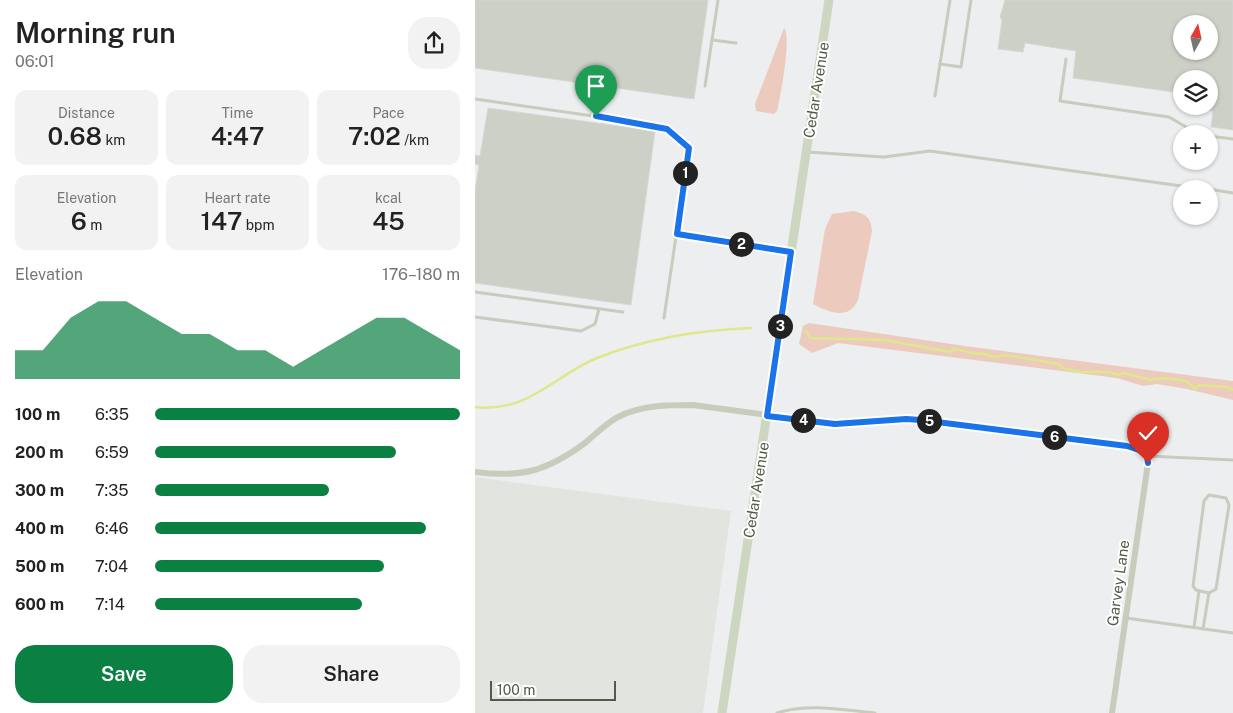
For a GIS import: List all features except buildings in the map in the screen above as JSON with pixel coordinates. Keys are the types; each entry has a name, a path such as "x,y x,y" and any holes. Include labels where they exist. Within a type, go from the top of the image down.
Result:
{"main road":[{"name":"Cedar Avenue","path":"722,713 829,0"}],"street":[{"path":"475,472 509,475 545,468 572,452 619,417 642,408 671,405 693,405 835,424 906,419 921,420 1127,446 1139,450 1147,456"},
{"name":"Garvey Lane","path":"1112,713 1148,463 1147,456"}],"lane":[{"path":"705,86 717,0"},
{"path":"935,96 950,0"},
{"path":"940,64 961,67 971,0"},
{"path":"712,40 737,43"},
{"path":"1066,59 1060,101 1169,117 1183,125"},
{"path":"475,99 655,125 667,129 689,148 664,318"},
{"path":"1218,137 1233,139"},
{"path":"807,152 884,157 929,152 1173,185"},
{"path":"1218,191 1233,193"},
{"path":"677,234 791,252"},
{"path":"475,292 623,312"},
{"path":"475,317 581,331 595,324 599,309"},
{"path":"1147,456 1233,460"},
{"path":"1209,496 1226,498 1229,505 1216,589 1209,593 1199,591 1193,586 1204,501 1209,496"},
{"path":"1194,628 1199,591"},
{"path":"1203,629 1209,593"},
{"path":"1125,618 1233,633"},
{"path":"777,713 795,708 813,707 875,713"}],"shaded area":[{"path":"784,28 787,43 783,81 777,111 774,114 756,111 755,104"},
{"path":"854,211 867,217 872,231 858,300 849,311 844,313 831,312 813,304 825,229 832,214"},
{"path":"809,323 965,346 1233,381 1233,400 1157,384 1143,386 1117,378 838,343 812,353 799,344 803,326"},
{"path":"475,477 731,511 703,713 475,713"}],"waterway":[{"path":"475,407 494,407 526,399 581,366 615,351 692,333 751,328"},
{"path":"806,331 810,338 885,340 950,352 953,349 978,354 982,353 993,357 1006,355 1059,364 1063,368 1080,372 1108,372 1119,375 1124,373 1150,380 1164,378 1186,381 1195,389 1199,385 1227,387 1233,390"}],"route":[{"path":"596,116 655,125 667,129 689,148 677,234 791,252 767,416 835,424 906,419 921,420 1127,446 1139,450 1147,456 1148,463"}]}
